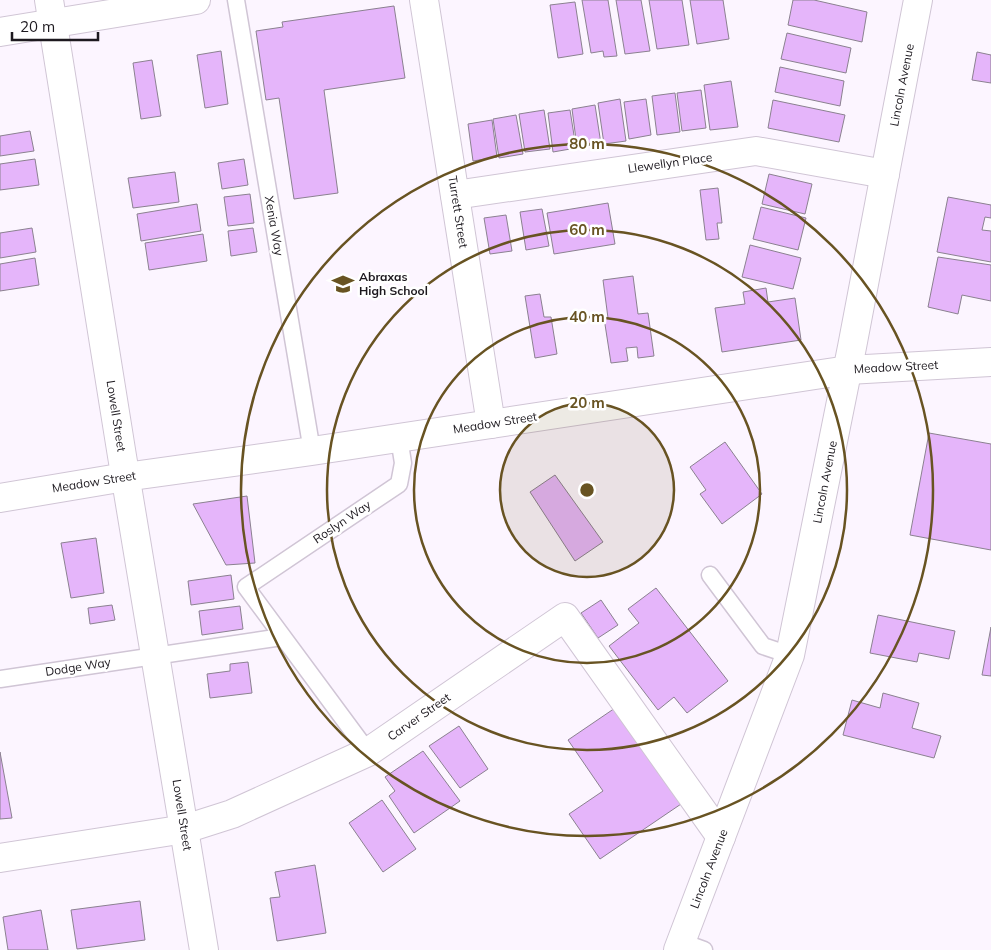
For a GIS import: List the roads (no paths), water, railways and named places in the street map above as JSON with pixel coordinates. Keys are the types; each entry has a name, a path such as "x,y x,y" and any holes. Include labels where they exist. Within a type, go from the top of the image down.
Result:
{"street":[{"path":"0,32 51,12 196,0"},
{"name":"Turrett Street","path":"424,0 491,424"},
{"name":"Lincoln Avenue","path":"688,947 721,837 790,655 848,370 918,0"},
{"name":"Lowell Street","path":"51,12 125,477 204,950"},
{"name":"Llewellyn Place","path":"455,195 756,151 885,174"},
{"name":"Meadow Street","path":"0,498 125,477 312,451 848,370 991,362"},
{"name":"Carver Street","path":"0,858 185,830 232,814 368,752 565,617 721,837"}],"lane":[{"name":"Xenia Way","path":"236,0 312,451"},
{"name":"Roslyn Way","path":"282,636 246,586 399,484 403,463 399,438"},
{"path":"710,575 763,646 790,655"},
{"path":"282,636 368,752"},
{"name":"Dodge Way","path":"0,680 282,636"}],"place":[{"name":"Abraxas High School","path":"343,284"}]}
